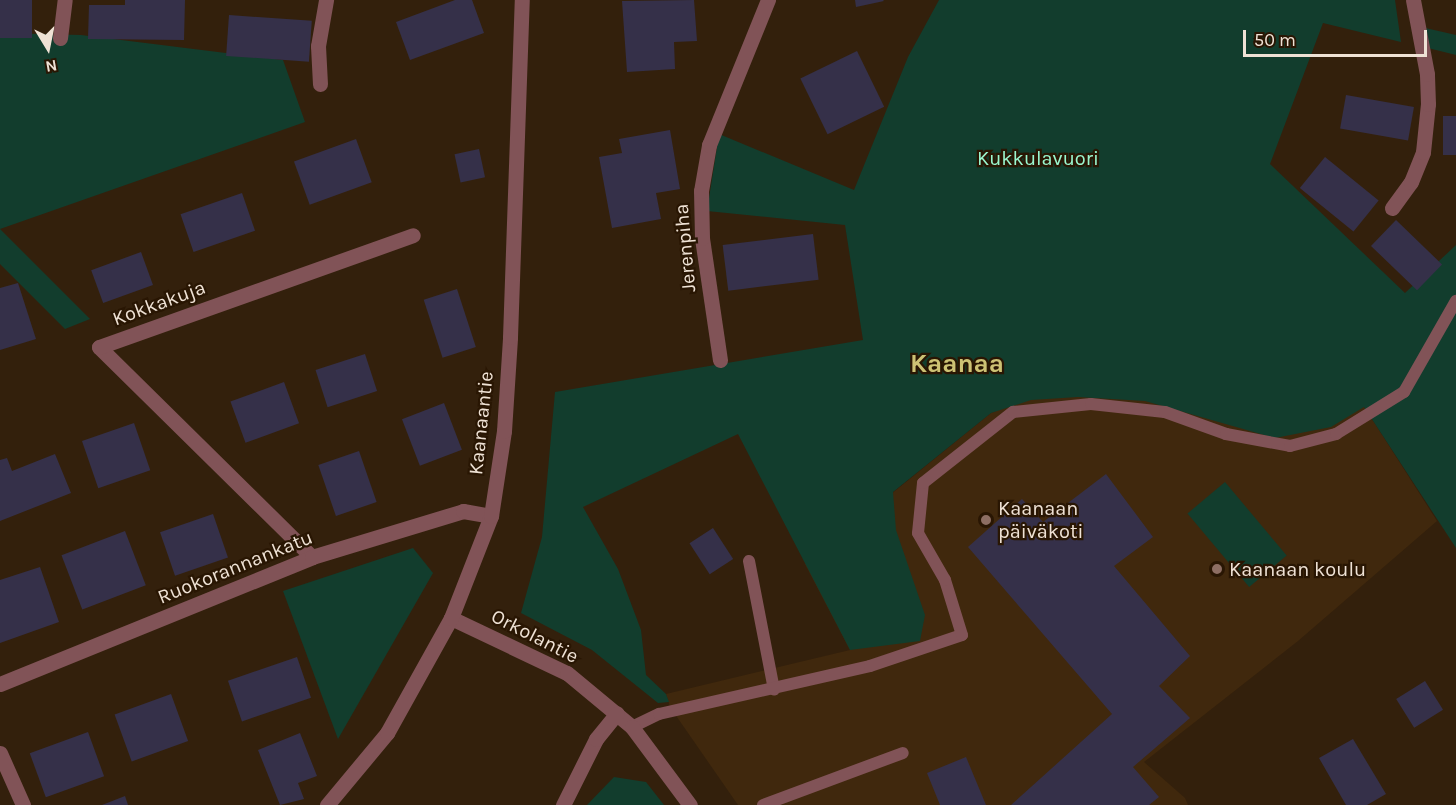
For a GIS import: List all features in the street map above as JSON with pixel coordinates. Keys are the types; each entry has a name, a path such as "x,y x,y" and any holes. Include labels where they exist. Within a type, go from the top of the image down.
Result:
{"street":[{"path":"60,38 65,0"},
{"path":"320,84 318,46 326,0"},
{"name":"Kaanaantie","path":"327,805 387,733 451,618 490,516 504,431 510,337 522,0"},
{"name":"Jerenpiha","path":"720,360 702,238 701,191 709,145 768,0"},
{"path":"1392,207 1411,182 1423,152 1428,104 1427,75 1413,0"},
{"name":"Kokkakuja","path":"312,557 99,347 413,235"},
{"name":"Ruokorannankatu","path":"0,684 312,557 463,511 490,516"},
{"name":"Orkolantie","path":"451,618 567,673 632,727 690,805"},
{"path":"563,805 596,739 617,713"},
{"path":"0,753 23,805"}],"lane":[{"path":"632,727 659,714 774,690 881,663 962,635 945,580 918,533 923,483 1013,412 1091,404 1165,412 1226,434 1290,446 1336,434 1404,392 1456,301"},
{"path":"749,561 774,690"},
{"path":"763,805 903,753"}],"shaded area":[{"name":"Kaanaan koulu","path":"1291,292 1437,521 1298,641 1144,762 1185,798 1188,805 738,805 670,707 666,694 850,650 805,564 991,413"}],"green space":[{"name":"Kukkulavuori","path":"939,0 1395,0 1401,42 1323,23 1270,164 1405,293 1456,245 1456,548 1364,407 1331,427 1275,438 1145,401 1078,397 1031,400 991,413 893,492 896,530 925,615 920,641 850,650 738,434 583,507 618,569 641,630 646,675 666,694 669,702 658,703 592,650 521,613 542,537 555,392 863,340 845,225 707,211 719,134 854,190 908,57"},
{"path":"1421,27 1456,35 1456,55 1424,47"},
{"path":"0,33 81,35 283,60 305,122 0,229"},
{"path":"0,229 90,319 65,329 0,264"},
{"path":"1225,482 1287,556 1249,587 1187,513"},
{"path":"413,548 433,573 338,739 283,591"},
{"path":"614,777 646,782 664,805 587,805"}],"building":[{"path":"0,0 32,0 32,38 0,38"},
{"path":"125,0 185,0 184,40 88,39 89,5 125,5"},
{"path":"455,0 472,0 484,33 410,60 396,22"},
{"path":"694,0 697,41 674,42 675,69 627,72 622,1"},
{"path":"855,0 883,0 884,1 856,7"},
{"path":"229,15 312,21 309,62 226,56"},
{"path":"857,51 884,107 828,134 800,79"},
{"path":"1346,95 1414,107 1408,140 1340,128"},
{"path":"1443,116 1456,116 1456,155 1443,155"},
{"path":"670,130 680,189 656,193 661,219 612,228 599,157 622,153 619,139"},
{"path":"356,139 372,182 310,205 294,162"},
{"path":"479,149 485,177 461,183 455,154"},
{"path":"1325,157 1379,200 1353,232 1300,188"},
{"path":"242,193 255,231 194,252 181,214"},
{"path":"1396,220 1442,264 1417,290 1371,246"},
{"path":"813,234 819,280 728,291 723,245"},
{"path":"141,252 153,285 103,303 91,270"},
{"path":"18,283 36,339 0,350 0,288"},
{"path":"457,289 476,347 443,358 424,300"},
{"path":"365,354 377,391 328,407 316,370"},
{"path":"284,382 299,423 245,443 230,401"},
{"path":"444,403 462,450 420,466 402,419"},
{"path":"134,423 150,470 98,488 82,441"},
{"path":"359,451 377,502 336,516 318,465"},
{"path":"55,454 71,493 0,521 0,460 7,458 12,471"},
{"path":"1106,474 1153,537 1114,566 1190,656 1159,686 1190,718 1133,767 1159,797 1149,805 1011,805 1112,714 968,547 1022,499 1043,522"},
{"path":"213,514 228,557 175,576 160,532"},
{"path":"713,528 733,559 710,574 690,543"},
{"path":"125,531 146,585 82,610 62,555"},
{"path":"40,567 59,622 0,643 0,580"},
{"path":"297,657 311,698 242,721 228,681"},
{"path":"1425,681 1443,710 1414,728 1396,699"},
{"path":"171,694 188,741 132,762 115,715"},
{"path":"88,732 104,776 46,797 30,753"},
{"path":"300,733 317,776 298,783 304,799 280,805 258,750"},
{"path":"1353,739 1386,794 1367,805 1346,805 1319,758"},
{"path":"966,757 986,805 940,805 927,773"},
{"path":"125,796 128,805 102,805"}],"place":[{"name":"Kaanaan päiväkoti","path":"986,520"},
{"name":"Kaanaan koulu","path":"1217,569"}],"district":[{"name":"Kaanaa","path":"957,364"}]}
